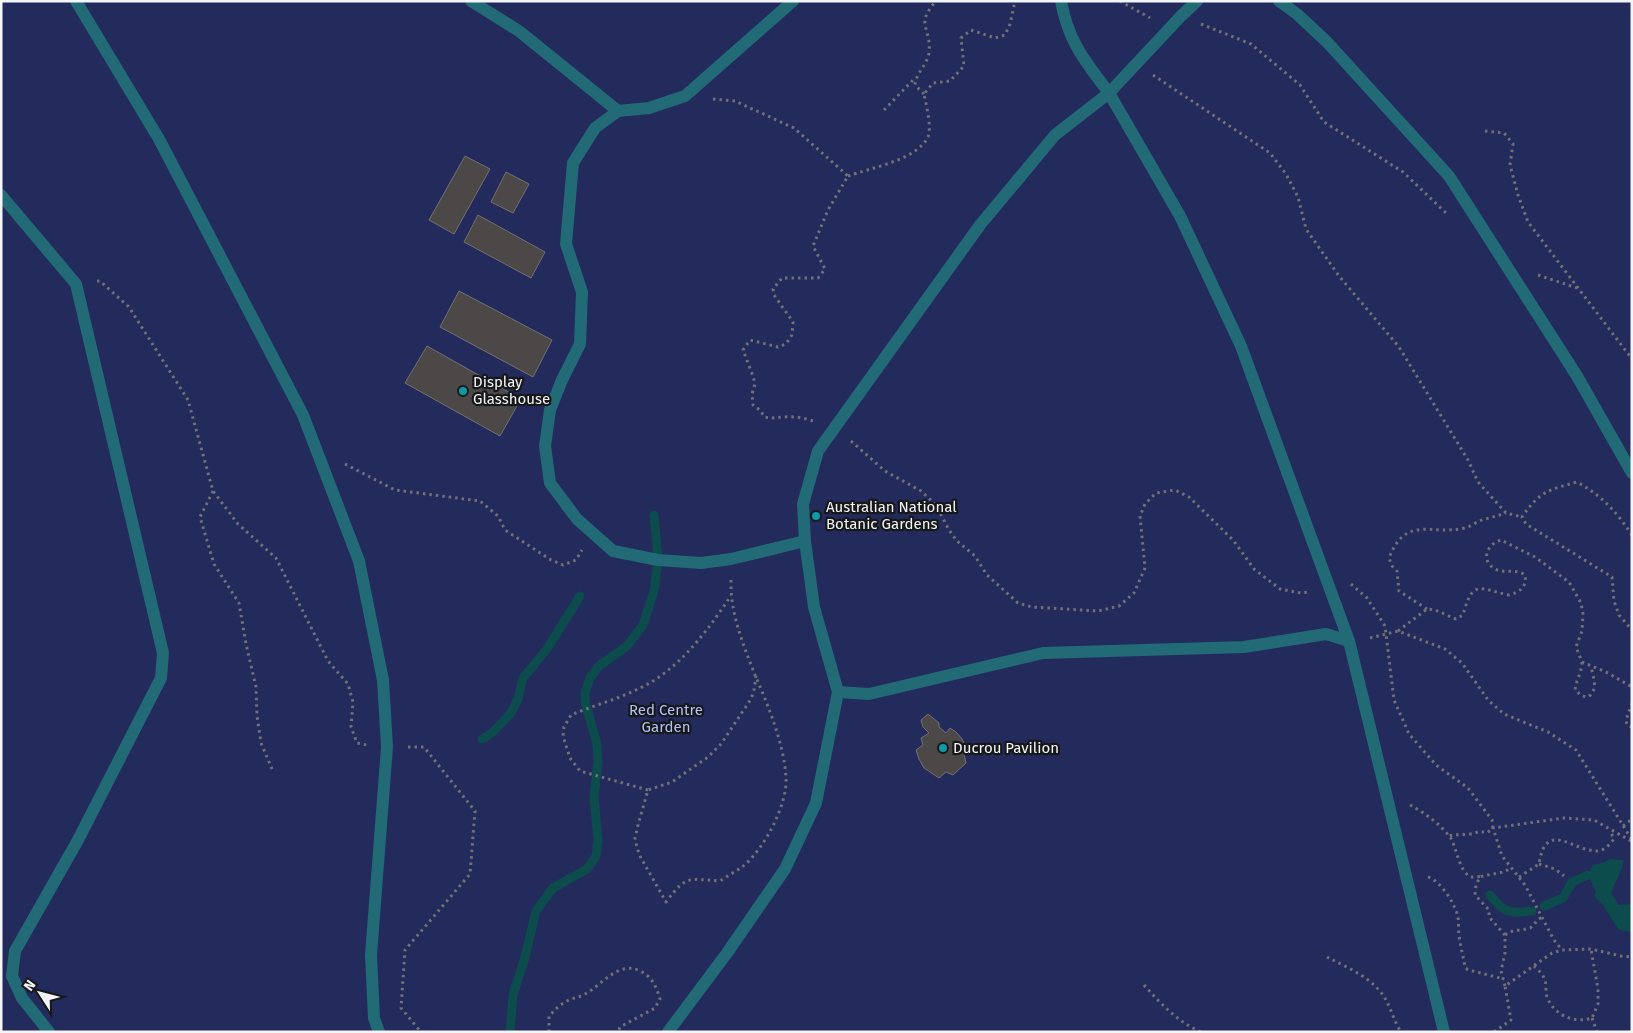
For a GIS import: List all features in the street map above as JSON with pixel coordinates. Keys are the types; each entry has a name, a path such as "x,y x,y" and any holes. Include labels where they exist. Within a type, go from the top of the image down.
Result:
{"lane":[{"path":"76,1 159,139 303,414 359,561 382,680 387,747 372,955 374,1018 379,1032"},
{"path":"471,1 519,31 618,111"},
{"path":"793,1 685,96 649,108 618,111 595,128 573,163 566,244 582,292 580,344 550,410 545,446 550,483 577,519 613,551 658,560 701,563 731,559 805,541"},
{"path":"1061,1 1065,22 1080,54 1109,93 1180,216 1241,346 1349,641 1444,1032"},
{"path":"668,1032 727,953 785,869 816,804 838,692 814,608 805,541 803,504 818,451 986,218 1055,135 1109,93 1177,20 1198,1"},
{"path":"1279,1 1327,42 1449,176 1577,376 1632,473"},
{"path":"1,195 76,284 163,653 161,678 78,840 15,951 12,976 22,998 49,1032"},
{"path":"838,692 869,694 1042,653 1244,647 1326,634 1349,641"}],"path":[{"path":"884,110 916,78 922,69 928,53 928,37 924,21 929,9 936,1"},
{"path":"924,94 933,83 950,80 964,66 962,38 971,30 995,38 1005,35 1010,24 1015,1"},
{"path":"1120,1 1149,17 1177,20 1251,44 1300,85 1324,122 1403,172 1451,218"},
{"path":"1137,64 1270,153 1286,174 1298,197 1306,229 1316,246 1398,347 1468,460 1478,482 1506,514"},
{"path":"916,78 915,85 924,94 929,136 919,149 905,157 848,176 828,210 813,246 825,268 818,278 782,278 773,289 774,295 793,322 792,335 786,344 778,347 750,340 743,350 755,384 752,394 753,405 761,411 764,417 771,419 786,416 801,418 834,428 886,471 921,491 936,505 957,541 975,556 987,575 1018,603 1032,607 1098,611 1119,606 1134,593 1145,568 1140,516 1145,504 1156,493 1175,490 1189,497 1233,540 1254,569 1280,589 1301,593 1323,591 1329,586 1352,584 1367,598 1384,626 1387,635 1394,700 1409,734 1436,765 1468,788 1492,820 1502,856 1525,885 1554,940 1562,950"},
{"path":"685,96 735,101 794,128 848,176"},
{"path":"1485,132 1504,133 1513,144 1510,165 1528,222 1632,359"},
{"path":"1506,266 1577,288"},
{"path":"76,284 100,281 129,307 188,400 213,492 238,524 276,558 328,661 348,684 353,702 351,727 357,743 387,747 424,747 475,811 470,874 405,950 401,1008 421,1032"},
{"path":"749,380 753,376"},
{"path":"316,450 395,490 480,501 498,516 505,530 551,560 563,565 576,560 592,533"},
{"path":"1522,517 1532,502 1550,489 1577,482 1595,492 1618,514 1632,535"},
{"path":"213,492 200,517 214,564 239,603 256,688 261,743 272,769"},
{"path":"1591,665 1596,687 1594,693 1588,697 1582,696 1575,690 1576,683 1582,672 1582,662 1576,647 1582,631 1583,614 1581,603 1569,582 1535,557 1506,541 1502,540 1492,543 1487,550 1486,556 1492,567 1498,570 1520,572 1525,576 1526,582 1522,589 1510,595 1486,588 1477,589 1468,597 1463,615 1456,619 1435,610 1427,610 1400,591 1397,572 1389,558 1393,547 1400,538 1414,530 1467,528 1478,522 1506,514 1522,517 1526,524 1612,577 1614,601 1619,615 1632,630"},
{"path":"648,790 635,838 641,858 666,902 676,890 692,878 720,881 743,866 758,850 778,817 786,778 780,744 756,676 742,644 730,597 731,559"},
{"path":"730,597 701,638 686,654 655,680 635,690 571,715 567,720 563,736 570,758 586,774 648,790 672,782 708,757 721,744 751,699 756,676"},
{"path":"1387,635 1398,631 1427,610"},
{"path":"1398,631 1445,649 1462,663 1488,700 1504,714 1548,732 1576,750 1632,841"},
{"path":"1582,662 1632,687"},
{"path":"1632,703 1626,720 1627,725 1632,727"},
{"path":"1388,797 1426,814 1449,836 1456,847 1456,854 1463,871 1471,877 1497,874 1511,868"},
{"path":"1449,836 1479,831 1487,833 1493,828 1564,818 1594,820 1632,841"},
{"path":"1623,826 1632,819"},
{"path":"1519,877 1539,864 1542,851 1550,842 1554,840 1567,840 1580,847 1599,851 1608,846 1614,839 1610,830"},
{"path":"1539,864 1555,870 1564,876"},
{"path":"1408,882 1424,877 1431,878 1440,885 1458,917 1465,968 1504,979"},
{"path":"1480,877 1476,885 1475,895 1489,910 1488,917 1493,924 1505,935 1505,954 1500,971 1504,979 1511,1020 1494,1032"},
{"path":"1505,935 1510,931 1529,928 1538,919 1543,917"},
{"path":"1505,986 1552,952 1591,949 1632,957"},
{"path":"1591,949 1598,989 1598,1004 1592,1018 1597,1032"},
{"path":"1327,957 1358,974 1378,988 1401,1032"},
{"path":"1534,966 1544,978 1548,999 1563,1017 1585,1020 1592,1018"},
{"path":"549,1032 549,1016 564,1002 585,994 622,969 633,968 646,973 656,984 660,999 655,1008 620,1027 618,1032"},
{"path":"1144,985 1164,1008 1189,1027 1201,1032"}],"green space":[{"name":"Australian National Botanic Gardens","path":"1,1 1632,1 1632,1032 1,1032"}],"shaded area":[{"path":"1610,859 1623,860 1622,868 1611,893 1619,905 1632,904 1632,932 1619,930 1602,904 1594,896 1596,892 1588,875 1593,865"}],"building":[{"path":"465,156 490,169 454,234 429,220"},
{"path":"506,172 529,184 513,213 491,202"},
{"path":"478,215 545,252 531,278 464,242"},
{"name":"Display Glasshouse","path":"459,291 552,340 533,377 440,327"},
{"name":"Display Glasshouse","path":"427,346 521,399 500,436 405,383"},
{"name":"Ducrou Pavilion","path":"928,714 939,723 939,727 946,733 950,728 956,732 968,751 964,754 966,763 953,775 946,772 939,778 924,768 919,759 916,750 923,745 921,738 929,733 923,727 921,720"}],"waterway":[{"path":"510,1032 513,995 524,961 536,911 553,888 587,869 596,856 598,841 594,796 598,762 597,744 585,702 585,693 590,678 599,666 627,646 643,625 654,591 658,560 654,515"},
{"path":"482,739 492,733 511,713 518,699 523,678 547,649 580,596"},
{"path":"1544,906 1563,898 1572,882 1588,875"},
{"path":"1490,895 1500,906 1508,911 1532,911"}],"place":[{"name":"Display Glasshouse","path":"463,391"},
{"name":"Australian National Botanic Gardens","path":"816,516"},
{"name":"Ducrou Pavilion","path":"943,748"}],"park label":[{"name":"Red Centre Garden","path":"666,718"}]}
